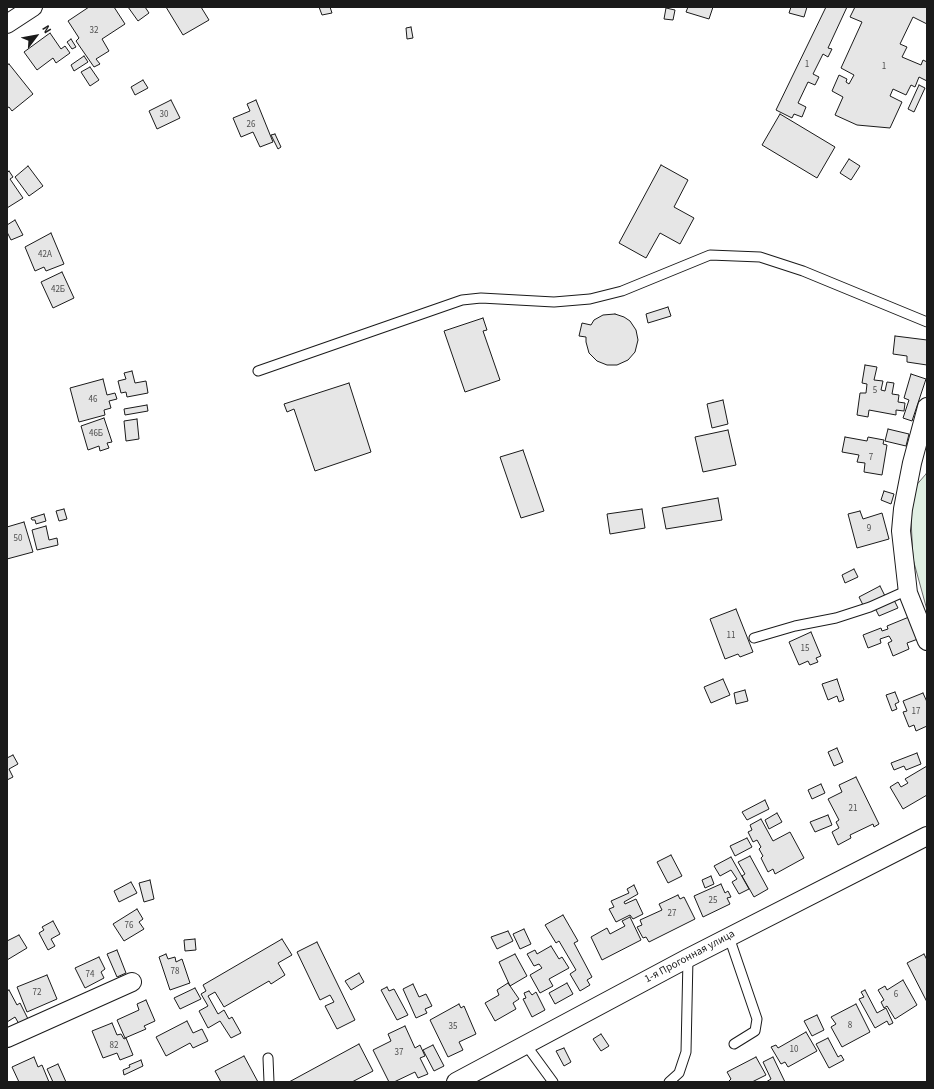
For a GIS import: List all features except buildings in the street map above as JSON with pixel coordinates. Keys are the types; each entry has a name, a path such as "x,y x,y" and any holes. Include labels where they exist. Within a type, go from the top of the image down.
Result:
{"street":[{"path":"7,24 33,7"},
{"path":"927,407 903,509 901,531 908,590 927,641"},
{"name":"1-я Прогонная улица","path":"461,1081 729,936 927,836"},
{"path":"7,1038 132,982"}],"lane":[{"path":"258,371 462,300 481,298 554,302 590,299 622,291 710,256 760,257 803,271 927,322"},
{"path":"754,638 795,626 836,618 870,607 908,590"},
{"path":"729,936 757,1019 755,1031 734,1044"},
{"path":"669,1082 679,1073 686,1052 688,958"},
{"path":"526,1045 553,1082"},
{"path":"268,1058 269,1082"}],"green space":[{"path":"926,474 927,610 913,559 911,519 913,489"}]}
